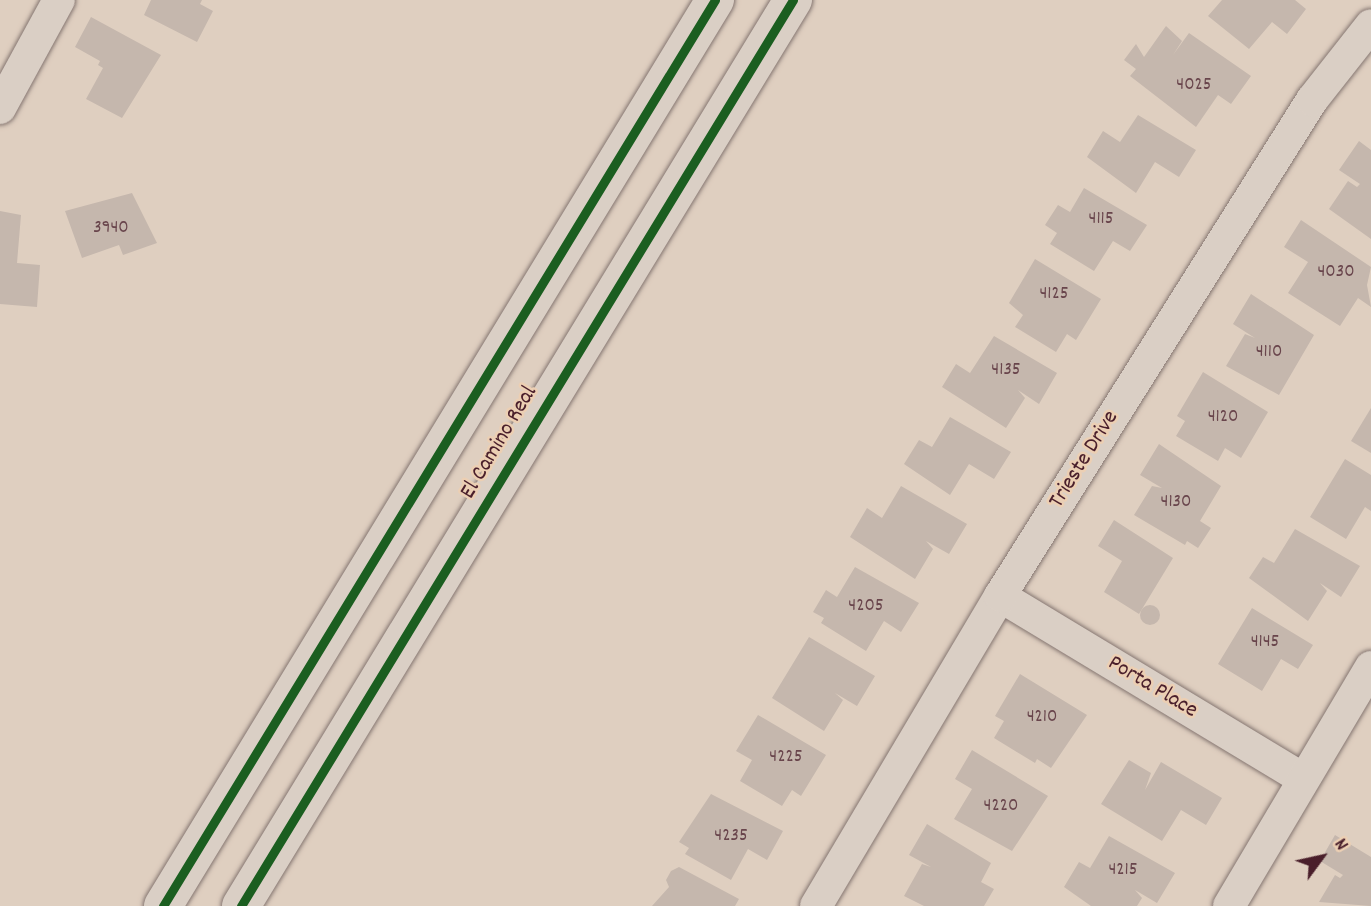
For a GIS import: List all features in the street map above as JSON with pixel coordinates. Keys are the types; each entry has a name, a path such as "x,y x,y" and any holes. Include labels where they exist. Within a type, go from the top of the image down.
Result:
{"main road":[{"name":"El Camino Real","path":"163,906 715,0"},
{"name":"El Camino Real","path":"241,906 793,0"}],"street":[{"path":"0,108 59,0"},
{"name":"Trieste Drive","path":"816,906 1000,596 1312,100 1371,26"},
{"name":"Porta Place","path":"1000,596 1303,779"},
{"path":"1229,906 1371,667"}],"building":[{"path":"151,0 202,0 200,4 213,11 197,42 144,15"},
{"path":"1222,0 1295,0 1306,9 1287,34 1272,22 1249,49 1208,16"},
{"path":"91,17 161,55 122,118 86,99 103,68 98,65 100,61 75,47"},
{"path":"1166,26 1182,41 1173,55 1189,33 1251,76 1231,104 1218,95 1196,127 1130,76 1136,69 1124,60 1136,44 1144,57"},
{"path":"1138,115 1196,150 1179,177 1155,162 1136,193 1087,157 1103,131 1120,142"},
{"path":"1359,141 1371,150 1371,239 1329,209 1348,181 1357,187 1360,184 1339,170"},
{"path":"1084,188 1147,225 1130,251 1113,241 1094,271 1050,244 1057,233 1045,225 1058,205 1070,212"},
{"path":"132,193 157,243 123,255 119,245 82,258 65,211"},
{"path":"0,211 21,215 17,263 40,265 37,307 0,304"},
{"path":"1301,220 1371,267 1367,285 1371,307 1358,298 1340,326 1288,293 1308,262 1284,247"},
{"path":"1035,259 1101,299 1076,340 1067,334 1056,352 1015,327 1023,315 1009,303"},
{"path":"1251,294 1314,335 1279,395 1226,366 1245,334 1255,338 1233,324"},
{"path":"994,336 1057,373 1039,404 1018,390 1025,398 1006,428 942,387 956,364 970,373"},
{"path":"1203,372 1268,412 1241,458 1225,448 1218,461 1176,436 1185,421 1177,416"},
{"path":"1371,408 1371,453 1351,441"},
{"path":"950,417 1011,452 994,479 969,464 950,495 904,464 919,440 932,447"},
{"path":"1159,444 1221,486 1200,521 1211,528 1198,548 1187,541 1185,545 1134,515 1152,486 1162,488 1140,475"},
{"path":"1345,459 1371,475 1371,511 1365,507 1346,539 1310,517"},
{"path":"901,486 967,524 949,554 926,541 933,549 915,579 850,537 867,508 882,518"},
{"path":"1114,520 1173,558 1139,614 1104,592 1122,561 1098,546"},
{"path":"1295,529 1360,566 1341,597 1320,583 1327,591 1308,621 1249,578 1263,557 1274,563"},
{"path":"855,567 919,603 901,632 884,621 866,651 821,623 824,618 813,612 826,590 837,597"},
{"path":"1150,605 1157,608 1160,615 1157,622 1150,625 1143,622 1140,615 1143,608"},
{"path":"1252,608 1313,645 1298,669 1281,659 1262,691 1218,664"},
{"path":"809,637 875,676 857,706 835,693 843,700 824,731 772,698"},
{"path":"1020,674 1087,715 1051,768 1037,759 1035,763 994,738 1004,721 995,716"},
{"path":"758,715 826,755 801,796 792,790 782,806 740,781 752,760 736,751"},
{"path":"972,750 1048,796 1012,851 954,819 972,789 955,779"},
{"path":"1129,760 1151,773 1145,790 1161,762 1222,798 1206,825 1181,810 1162,841 1101,804"},
{"path":"711,794 783,831 767,860 748,849 731,880 685,854 689,848 679,842"},
{"path":"927,824 991,863 981,882 994,889 984,906 924,906 904,896 922,864 931,867 909,855"},
{"path":"1335,835 1371,857 1371,906 1319,902 1335,875 1340,878 1343,875 1320,861"},
{"path":"1109,836 1175,873 1157,903 1135,890 1142,898 1137,906 1091,906 1064,887 1079,862 1090,868"},
{"path":"679,867 739,899 735,906 652,906 669,887 666,880 671,871"}],"cycle path":[{"path":"163,906 715,0"},
{"path":"241,906 793,0"}]}
